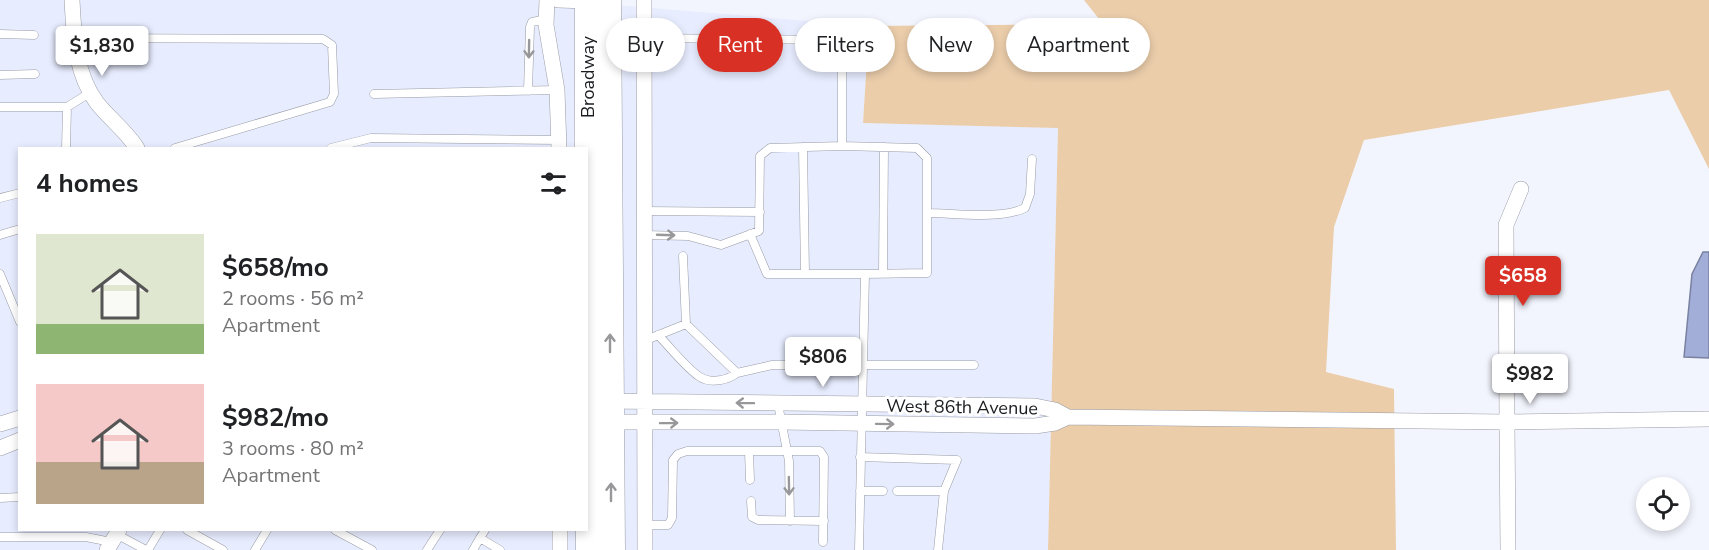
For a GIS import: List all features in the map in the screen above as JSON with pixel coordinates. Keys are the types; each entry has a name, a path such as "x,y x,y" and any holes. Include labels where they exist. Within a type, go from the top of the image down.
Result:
{"main road":[{"name":"Broadway","path":"589,550 608,34 594,0"},
{"name":"Broadway","path":"594,0 595,411 612,550"}],"street":[{"path":"72,0 77,59 91,92 101,107 136,147"},
{"path":"547,0 547,19 557,90 559,144"},
{"path":"558,0 594,0"},
{"path":"644,0 644,18"},
{"path":"643,72 643,211 652,338 645,402 645,550"},
{"path":"1508,550 1506,225 1521,189"},
{"name":"West 86th Avenue","path":"595,411 645,402 1035,406 1055,410 1068,417"},
{"name":"West 86th Avenue","path":"595,411 645,423 781,422 1035,426 1055,423 1068,417"},
{"path":"1068,417 1507,422 1709,419"},
{"path":"0,424 18,419"},
{"path":"0,448 18,441"},
{"path":"560,531 560,550"}],"lane":[{"path":"528,91 530,27 532,22 547,19"},
{"path":"0,34 34,35"},
{"path":"74,38 323,39 332,45 334,94 330,102 179,147"},
{"path":"685,38 842,40 842,147"},
{"path":"0,75 35,74"},
{"path":"374,94 557,90"},
{"path":"0,106 67,106 91,92"},
{"path":"66,147 67,106"},
{"path":"335,147 371,138 502,144 559,144"},
{"path":"802,147 805,274"},
{"path":"883,273 884,147"},
{"path":"644,235 688,236 721,245 750,234 759,231 760,156 770,148 917,148 927,158 927,273 767,274 750,234"},
{"path":"927,213 998,214 1016,212 1026,208 1030,194 1032,159"},
{"path":"0,198 18,194"},
{"path":"643,211 760,212"},
{"path":"0,234 18,230"},
{"path":"683,256 686,324 737,373"},
{"path":"0,274 18,317"},
{"path":"859,550 865,274"},
{"path":"686,324 652,338 700,377 720,380 729,379 737,373 772,365 974,365"},
{"path":"778,404 787,450 789,522"},
{"path":"645,525 668,525 672,518 673,460 678,454 687,451 820,451 824,457 823,542"},
{"path":"749,451 750,480"},
{"path":"860,457 957,460 944,491 938,550"},
{"path":"860,491 883,491"},
{"path":"897,491 944,491"},
{"path":"0,498 18,497"},
{"path":"751,501 752,517 758,520 824,522"},
{"path":"0,537 81,533 113,539 147,550 159,531"},
{"path":"189,531 223,550"},
{"path":"255,550 264,531"},
{"path":"337,531 372,550"},
{"path":"427,550 439,531"},
{"path":"473,550 484,531"},
{"path":"480,538 500,550"}],"shaded area":[{"path":"0,0 553,0 772,18 697,18 697,72 783,72 783,19 795,20 795,72 866,72 863,123 1058,127 1048,550 0,550"},
{"path":"1084,0 1709,0 1709,169 1669,90 1364,140 1334,227 1326,372 1394,389 1396,550 1048,550 1058,128 863,123 866,72 895,72 895,26 907,26 907,72 994,72 994,25 1006,25 1006,72 1150,72 1150,18 1098,18"}],"water":[{"path":"1703,252 1709,252 1709,358 1684,357 1692,274"}]}
